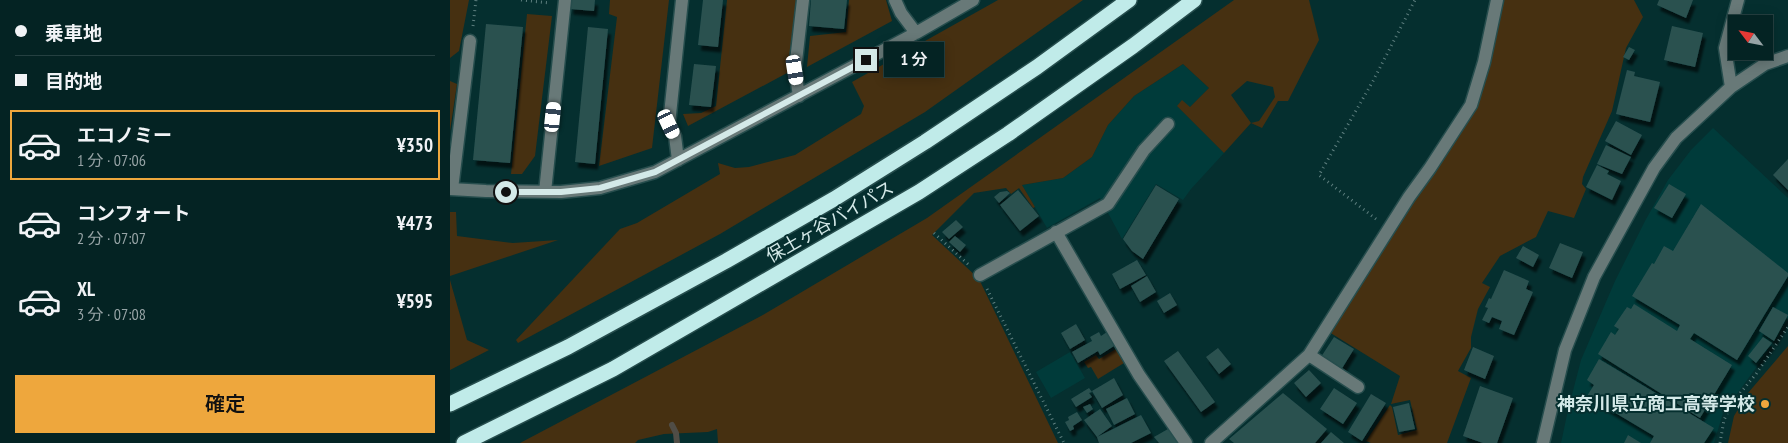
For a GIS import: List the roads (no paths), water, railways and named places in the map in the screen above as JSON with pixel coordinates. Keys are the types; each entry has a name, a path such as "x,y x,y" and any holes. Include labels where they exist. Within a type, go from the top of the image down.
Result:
{"highway":[{"name":"保土ヶ谷バイパス","path":"450,404 568,347 717,266 834,199 925,142 1037,67 1129,0"},
{"name":"保土ヶ谷バイパス","path":"464,443 613,369 919,192 1032,117 1133,46 1194,0"}],"street":[{"path":"678,160 675,136 669,124 682,0"},
{"path":"799,96 795,70 803,0"},
{"path":"895,0 901,13 916,33"},
{"path":"470,41 451,189 561,192 600,188 655,172 916,33 973,0"},
{"path":"1216,441 1309,354 1471,104 1484,62 1497,0"},
{"path":"1731,87 1725,48 1738,0"},
{"path":"545,192 565,3"},
{"path":"1543,443 1565,350 1594,277 1654,168 1676,138 1731,87 1765,64 1788,56"},
{"path":"980,275 1108,204 1144,150 1168,124"},
{"path":"1056,232 1139,375 1186,443"},
{"path":"1309,354 1358,387"}],"waterway":[{"path":"672,425 676,433 677,443"}],"place":[{"name":"神奈川県立商工高等学校","path":"1765,404"}]}
